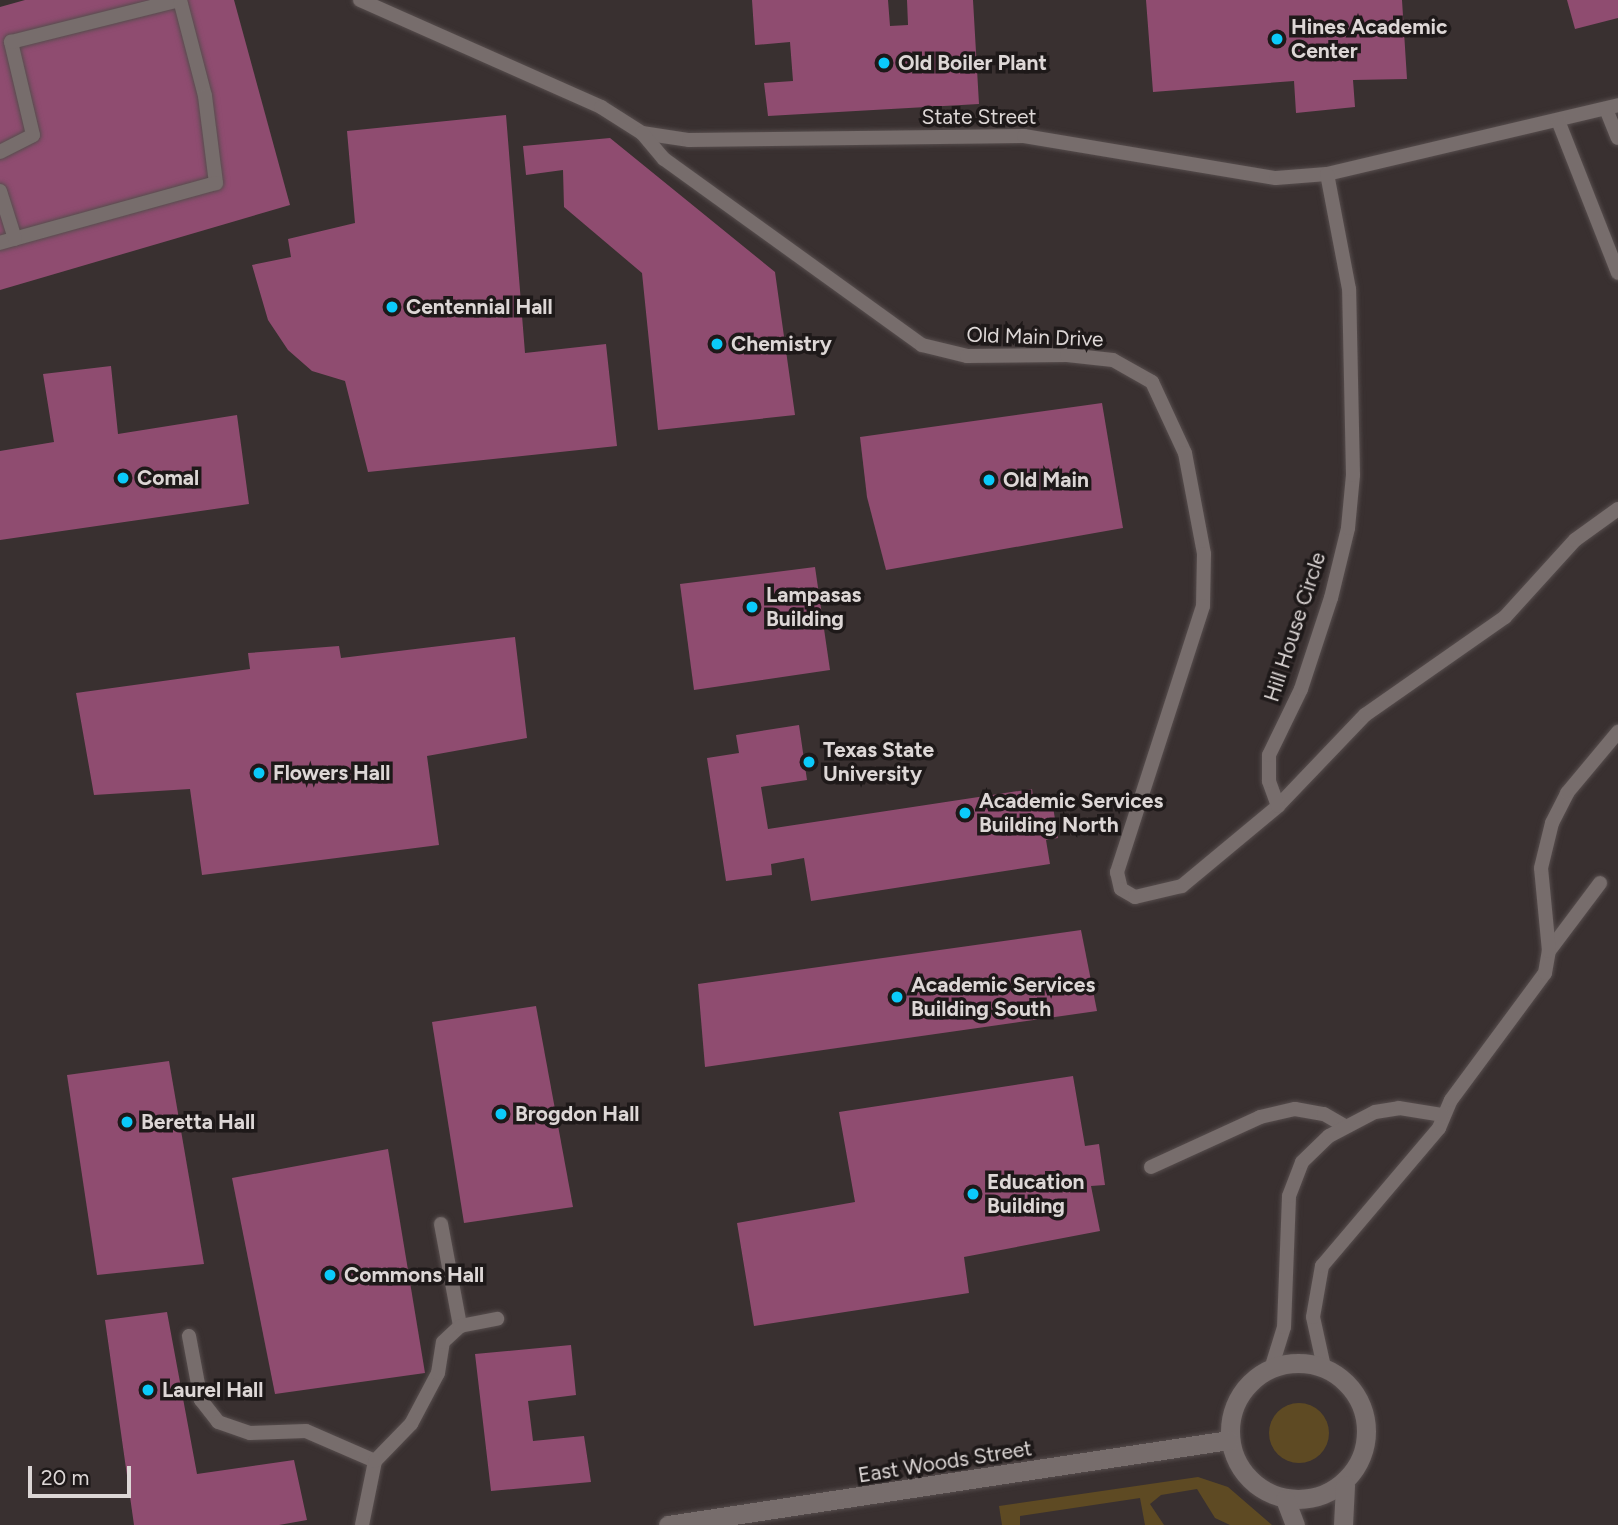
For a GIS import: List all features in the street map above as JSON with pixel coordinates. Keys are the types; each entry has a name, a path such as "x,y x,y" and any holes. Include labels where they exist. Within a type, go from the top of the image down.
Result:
{"street":[{"path":"1295,1525 1285,1499 1242,1470 1229,1440 1238,1399 1271,1369 1324,1367 1353,1391 1361,1408 1363,1453 1345,1485 1343,1525"},
{"name":"East Woods Street","path":"668,1525 723,1522 1229,1440"},
{"path":"1285,1499 1325,1494 1345,1485"}],"lane":[{"path":"0,152 33,135 11,42 180,0 205,96 216,183 0,243"},
{"name":"State Street","path":"360,0 601,107 642,133 737,143 1024,136 1083,142 1244,174 1327,174 1559,123 1612,107"},
{"path":"1612,107 1618,138"},
{"path":"1559,123 1618,273"},
{"name":"Old Main Drive","path":"642,133 664,159 922,345 967,356 1067,355 1113,360 1152,382 1185,453 1205,554 1203,606 1117,872 1121,889 1135,897 1182,886 1278,806"},
{"name":"Hill House Circle","path":"1278,806 1269,780 1269,755 1301,690 1331,598 1348,528 1353,475 1349,289 1327,174"},
{"path":"0,191 15,239"},
{"path":"1278,806 1365,715 1505,617 1576,540 1618,509"},
{"path":"1324,1367 1313,1317 1322,1266 1431,1138 1442,1115 1545,973 1549,951 1540,903 1552,823 1567,793 1618,732"},
{"path":"1549,951 1600,883"},
{"path":"1271,1369 1284,1327 1289,1196 1296,1172 1313,1150 1345,1126 1399,1108 1442,1115"},
{"path":"1150,1167 1260,1117 1295,1110 1324,1114 1345,1126"},
{"path":"441,1224 460,1326"},
{"path":"362,1525 375,1461 411,1424 438,1373 443,1342 460,1326 497,1319"},
{"path":"189,1336 201,1400 218,1422 250,1433 306,1431 375,1461"}],"shaded area":[{"path":"1293,1403 1305,1403 1321,1411 1327,1421 1327,1445 1321,1455 1305,1463 1293,1463 1277,1455 1269,1439 1269,1427 1277,1411"},
{"path":"1198,1477 1228,1487 1272,1525 1230,1525 1215,1518 1197,1489 1161,1495 1150,1504 1164,1525 1145,1525 1140,1498 1020,1516 1020,1525 1002,1525 999,1506"}],"building":[{"path":"25,0 234,0 290,205 0,290 0,7"},
{"name":"Old Boiler Plant","path":"752,0 888,0 890,26 908,25 907,0 973,0 979,104 768,116 764,83 793,81 790,42 755,45"},
{"name":"Hines Academic Center","path":"1146,0 1402,0 1407,79 1353,80 1355,107 1296,113 1294,81 1153,92"},
{"path":"1567,0 1618,0 1618,18 1575,29"},
{"name":"Centennial Hall","path":"506,115 525,353 606,344 617,446 368,472 345,381 312,371 288,350 268,320 252,265 291,257 288,239 355,223 347,131"},
{"name":"Chemistry","path":"610,138 775,272 795,415 658,430 642,273 564,207 563,170 526,175 523,146"},
{"name":"Comal","path":"111,366 118,434 237,415 249,504 0,540 0,451 54,442 43,374"},
{"name":"Old Main","path":"1102,403 1123,528 886,570 867,497 860,437"},
{"name":"Lampasas Building","path":"815,567 830,670 694,690 680,584"},
{"name":"Flowers Hall","path":"515,637 527,738 427,756 439,845 202,875 190,789 94,795 76,693 250,669 248,653 339,646 341,658"},
{"name":"Academic Services Building North","path":"799,725 807,780 761,787 768,829 1032,789 1033,796 1051,794 1058,838 1046,840 1050,864 811,901 804,858 771,864 772,875 726,881 707,758 739,753 736,735"},
{"name":"Academic Services Building South","path":"1081,930 1097,1011 705,1067 698,984"},
{"name":"Brogdon Hall","path":"536,1006 573,1207 464,1223 432,1022"},
{"name":"Beretta Hall","path":"169,1061 204,1264 97,1275 67,1075"},
{"name":"Education Building","path":"1073,1076 1085,1146 1099,1144 1105,1185 1091,1186 1100,1231 964,1257 969,1293 754,1326 737,1223 855,1202 839,1112"},
{"name":"Commons Hall","path":"388,1149 425,1373 275,1394 232,1178"},
{"name":"Laurel Hall","path":"167,1312 197,1474 294,1460 307,1520 279,1525 134,1525 105,1320"},
{"path":"571,1345 576,1395 528,1401 533,1441 584,1436 591,1482 491,1491 475,1354"}],"place":[{"name":"Hines Academic Center","path":"1277,39"},
{"name":"Old Boiler Plant","path":"884,63"},
{"name":"Centennial Hall","path":"392,307"},
{"name":"Chemistry","path":"717,344"},
{"name":"Comal","path":"123,478"},
{"name":"Old Main","path":"989,480"},
{"name":"Lampasas Building","path":"752,607"},
{"name":"Texas State University","path":"809,762"},
{"name":"Flowers Hall","path":"259,773"},
{"name":"Academic Services Building North","path":"965,813"},
{"name":"Academic Services Building South","path":"897,997"},
{"name":"Brogdon Hall","path":"501,1114"},
{"name":"Beretta Hall","path":"127,1122"},
{"name":"Education Building","path":"973,1194"},
{"name":"Commons Hall","path":"330,1275"},
{"name":"Laurel Hall","path":"148,1390"}]}
